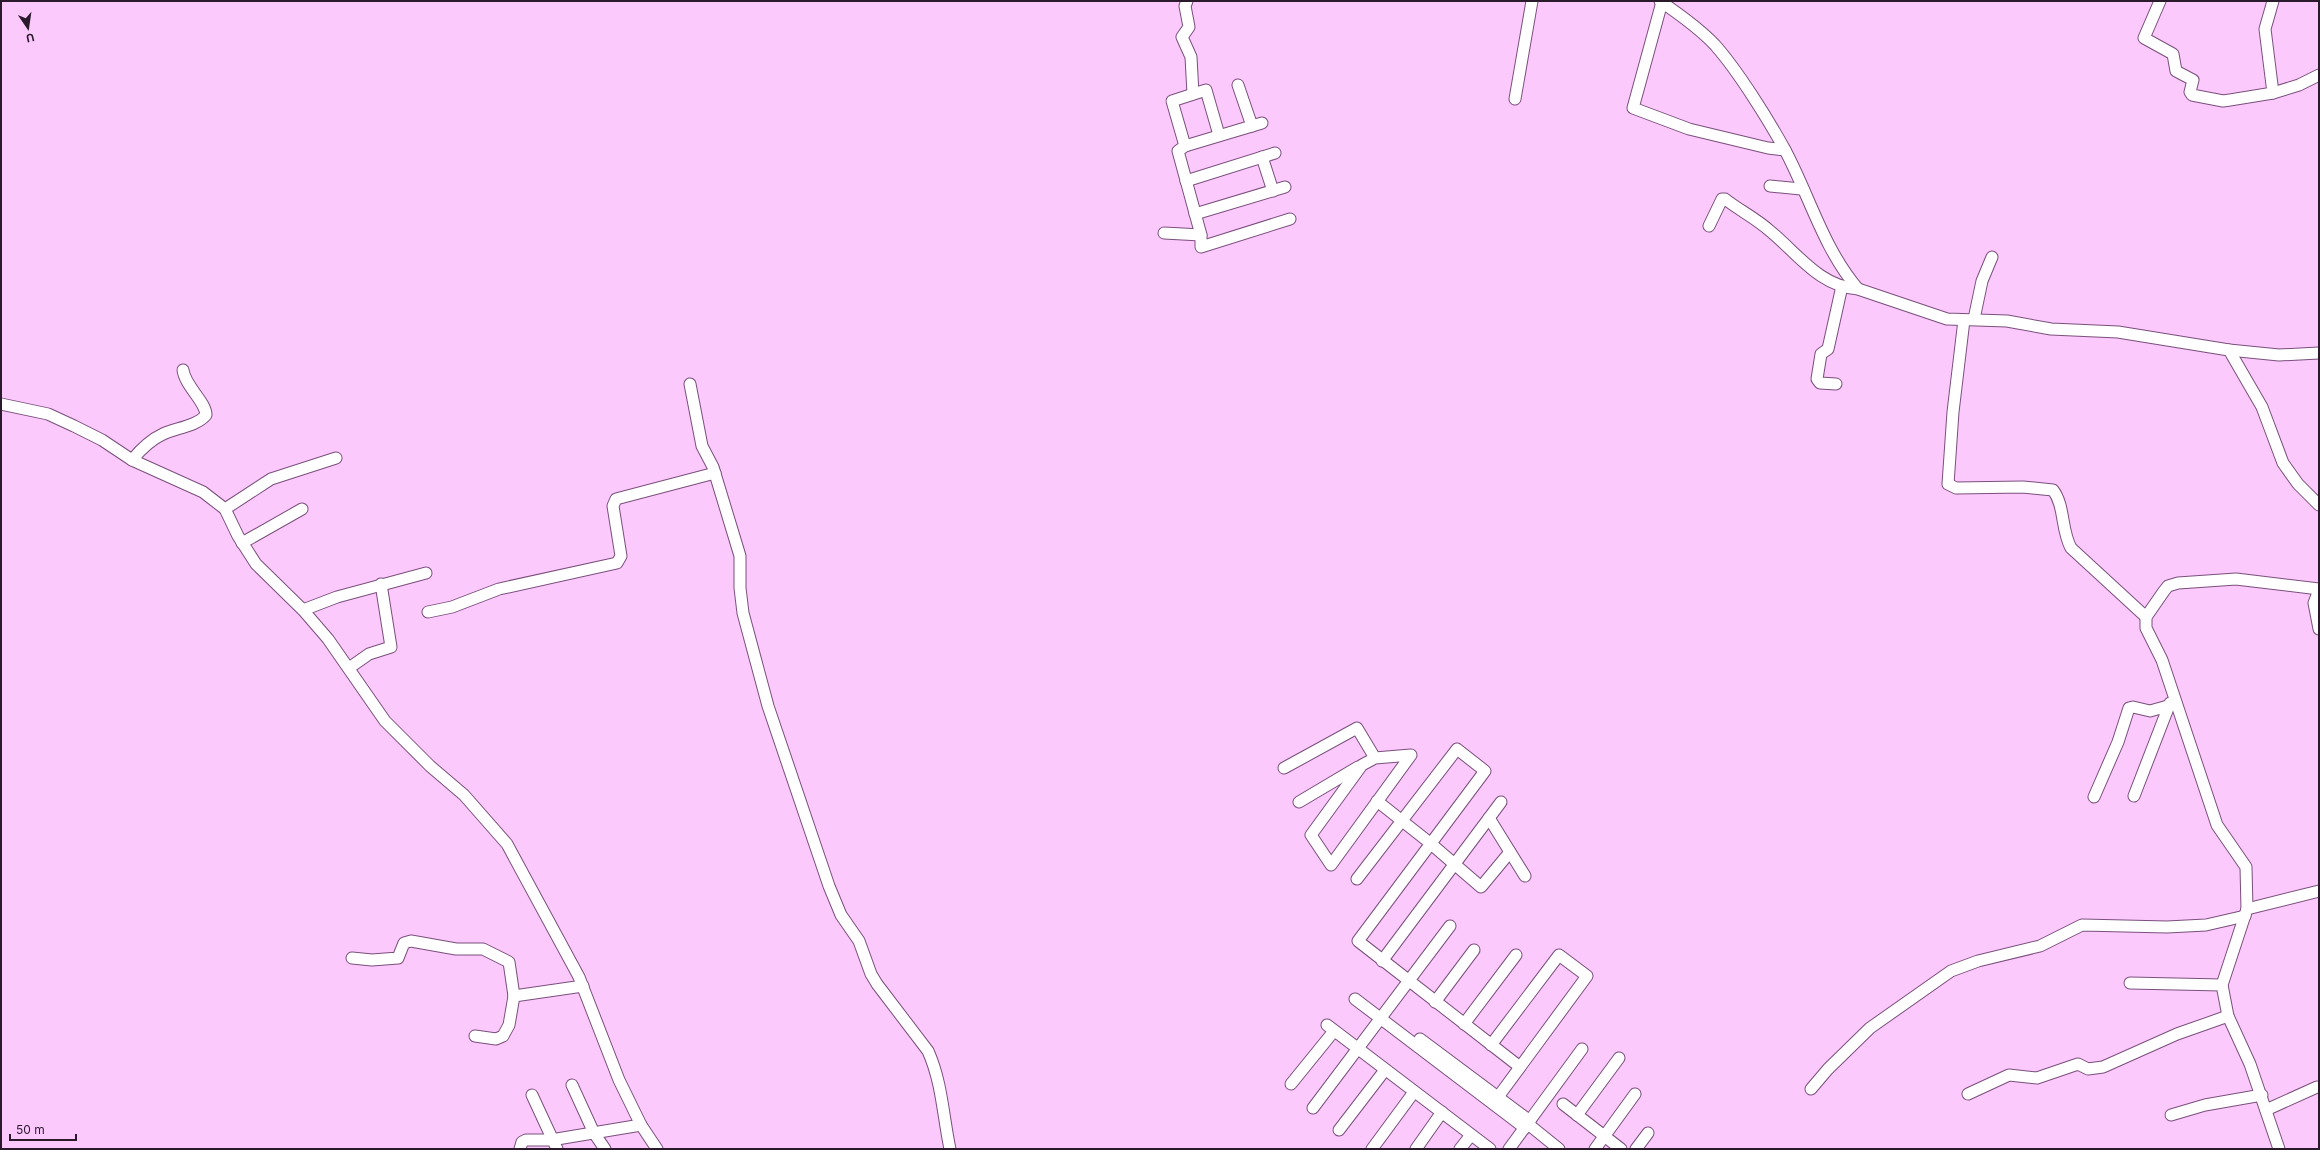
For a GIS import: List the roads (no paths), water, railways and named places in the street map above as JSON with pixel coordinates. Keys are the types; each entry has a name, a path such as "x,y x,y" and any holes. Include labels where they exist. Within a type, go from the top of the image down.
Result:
{"street":[{"path":"1187,1 1185,6 1189,27 1182,37 1191,57 1193,94"},
{"path":"1515,99 1532,1"},
{"path":"2160,1 2144,38 2173,54 2176,71 2193,80 2191,94 2222,101 2273,93 2299,85 2319,75"},
{"path":"2273,1 2265,29 2273,93"},
{"path":"1785,150 1768,148 1689,128 1633,108 1661,2 1715,45 1762,111 1785,150 1821,232 1845,273 1858,289"},
{"path":"1238,85 1257,124 1185,146 1178,151 1201,235 1201,247 1290,219"},
{"path":"1185,146 1172,101 1206,90 1219,136"},
{"path":"1186,181 1275,154"},
{"path":"1262,158 1273,191"},
{"path":"1770,186 1801,189"},
{"path":"1195,214 1285,187"},
{"path":"1709,226 1722,199 1725,199 1769,230 1812,270 1842,286 1858,289 1947,319 2007,321 2058,329 2118,332 2229,350 2280,355 2319,353"},
{"path":"1164,233 1201,235"},
{"path":"1992,257 1969,320 1953,412 1948,484 1956,488 2023,487 2053,490 2058,498 2064,534 2071,548 2146,617"},
{"path":"1836,384 1820,383 1817,379 1820,355 1828,349 1842,286"},
{"path":"2229,350 2262,407 2283,463 2298,484 2319,505"},
{"path":"132,460 148,442 163,434 189,425 206,415 205,409 187,383 183,370"},
{"path":"690,384 702,446 715,473 740,558 740,588 743,613 768,706 829,886 841,915 858,941 871,974 928,1052 941,1090 950,1149"},
{"path":"1,404 48,414 102,440 132,460 203,492 225,509 242,543 256,564 303,610 350,668 385,721 430,766 464,795 507,844 584,986 619,1080 641,1125 657,1149"},
{"path":"225,509 271,479 336,458"},
{"path":"428,612 452,607 499,589 617,563 621,556 613,506 616,499 715,473"},
{"path":"242,543 302,509"},
{"path":"303,610 336,597 426,573"},
{"path":"2279,1149 2262,1095 2250,1064 2228,1016 2222,985 2246,913 2246,867 2218,824 2171,702 2162,660 2146,628 2146,617 2168,586 2178,583 2236,579 2319,590 2314,603 2319,629"},
{"path":"350,668 369,654 391,647 381,584"},
{"path":"2134,796 2171,702"},
{"path":"2094,797 2118,742 2129,708 2132,707 2150,711 2171,702"},
{"path":"1284,768 1357,728 1375,758"},
{"path":"1357,879 1457,749 1485,771 1358,941 1520,1067"},
{"path":"1299,802 1362,765 1375,758 1411,755 1331,865 1311,835 1362,765"},
{"path":"1377,801 1430,843 1481,887 1510,852"},
{"path":"1382,961 1501,802"},
{"path":"1489,818 1525,876"},
{"path":"1811,1089 1828,1069 1870,1028 1951,971 1978,961 2040,946 2082,925 2166,927 2206,925 2319,891"},
{"path":"1313,1108 1384,1016 1450,926"},
{"path":"352,958 372,960 398,958 404,944 411,941 456,950 483,949 509,962 514,996 509,1025 503,1036 496,1039 475,1036"},
{"path":"1435,1002 1474,950"},
{"path":"1464,1024 1516,955"},
{"path":"1491,1045 1560,955 1587,976 1498,1097"},
{"path":"2130,983 2222,985"},
{"path":"514,996 584,986"},
{"path":"1355,999 1384,1016 1498,1097 1527,1124"},
{"path":"1384,1016 1559,1149"},
{"path":"1968,1094 2009,1075 2037,1078 2076,1065 2088,1069 2103,1068 2177,1034 2228,1016"},
{"path":"1291,1084 1331,1028 1490,1149"},
{"path":"1509,1149 1582,1049"},
{"path":"1577,1115 1619,1058"},
{"path":"1339,1130 1385,1070"},
{"path":"572,1085 594,1133 605,1149"},
{"path":"2266,1110 2317,1087"},
{"path":"1372,1149 1414,1092"},
{"path":"1595,1149 1635,1094"},
{"path":"532,1095 554,1145"},
{"path":"2171,1115 2205,1105 2262,1095"},
{"path":"1563,1104 1621,1149"},
{"path":"1416,1149 1442,1112"},
{"path":"520,1149 522,1142 526,1140 554,1145 594,1133 641,1125"},
{"path":"1636,1149 1648,1133"},
{"path":"1460,1149 1471,1134"}]}
